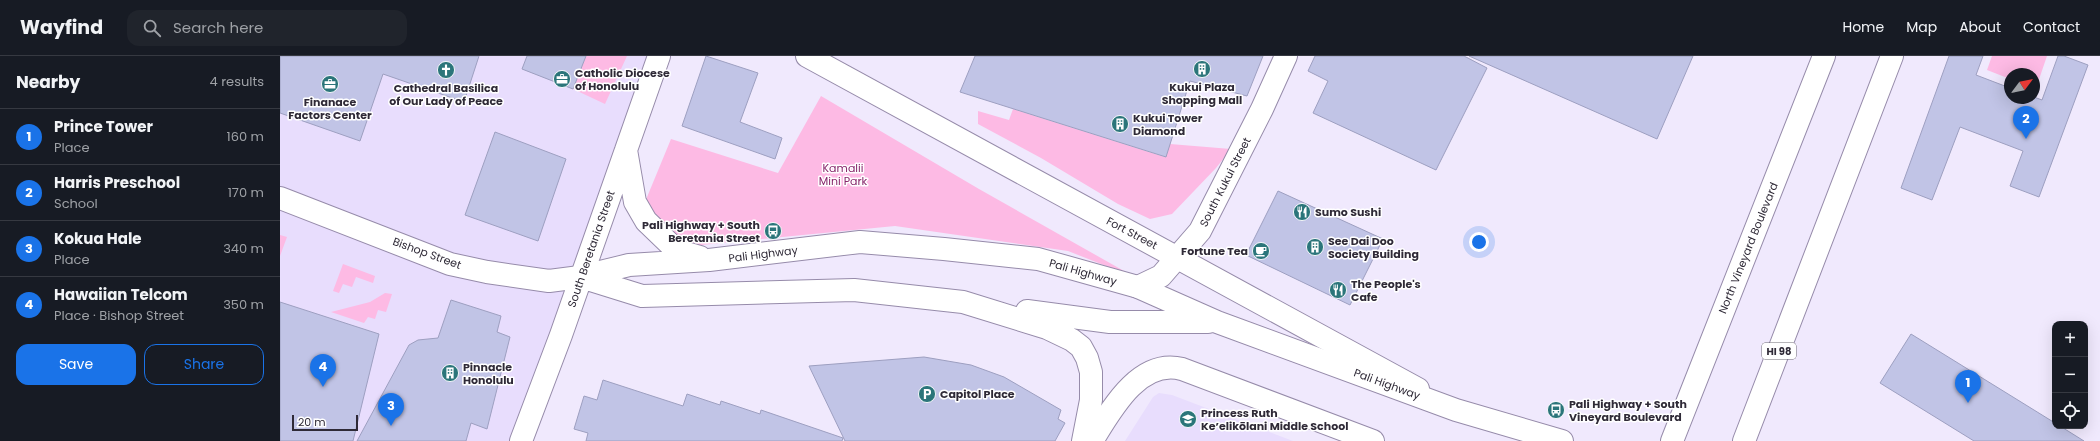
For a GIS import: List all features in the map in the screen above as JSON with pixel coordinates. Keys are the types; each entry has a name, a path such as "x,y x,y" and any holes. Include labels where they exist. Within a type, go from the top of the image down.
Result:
{"main road":[{"name":"South Beretania Street","path":"521,441 562,335 580,277 659,56"},
{"name":"Fort Street","path":"807,56 1456,410"},
{"name":"South Kukui Street","path":"1138,287 1161,276 1200,231 1262,109 1286,56"},
{"name":"North Vineyard Boulevard","path":"1672,441 1824,56"},
{"name":"HI 98","path":"1744,441 1892,56"},
{"path":"626,149 635,202 651,227 676,250 709,260"},
{"name":"Bishop Street","path":"280,198 450,264 487,272 549,281 580,277"},
{"name":"Pali Highway","path":"580,277 629,265 709,260 860,242 944,248 1038,259 1138,287 1217,322 1456,410 1562,441"},
{"path":"580,277 642,296 854,290 963,302 1110,322 1217,322"},
{"path":"963,302 1047,328 1072,340 1081,347 1087,358 1091,372 1091,400 1083,441"},
{"path":"1092,441 1109,414 1133,385 1148,373 1163,367 1182,369 1372,441"}],"shaded area":[{"path":"280,56 659,56 519,441 280,441"},
{"name":"Princess Ruth Ke’elikōlani Middle School","path":"1159,393 1172,395 1293,441 1125,441 1153,397"}],"green space":[{"path":"586,56 627,56 605,104 573,89"},
{"path":"1992,56 2047,56 2040,76 2040,68 2004,68 2004,77 1987,70"},
{"name":"Kamalii Mini Park","path":"821,96 979,189 1124,271 1124,273 1068,251 895,226 681,247 645,202 671,139 778,173"},
{"path":"1013,109 1165,157 1170,144 1231,149 1216,168 1172,214 1150,219 1118,204 1041,158 978,124 978,111 1009,120"},
{"path":"280,235 287,237 280,256"},
{"path":"343,264 375,276 373,283 356,277 352,287 343,284 339,293 333,291"},
{"path":"385,293 392,294 386,312 378,310 375,319 368,317 364,323 331,312 370,302"}],"building":[{"name":"Finanace Factors Center","path":"280,56 479,56 464,102 383,74 360,141 280,113"},
{"name":"Catholic Diocese of Honolulu","path":"527,56 586,56 573,89 522,69"},
{"path":"706,56 758,73 740,122 782,138 775,159 682,126"},
{"name":"Kukui Tower Diamond","path":"975,56 1263,56 1247,96 1190,81 1166,157 960,92"},
{"path":"1315,56 1464,56 1487,68 1436,170 1313,113 1328,81 1308,71"},
{"path":"1469,56 1693,56 1657,139"},
{"path":"1949,56 1983,56 1976,75 2004,86 2004,104 2040,104 2040,99 2042,100 2058,56 2064,56 2088,65 2039,197 2010,186 2023,151 1960,127 1932,200 1901,188"},
{"path":"495,132 566,159 538,241 465,215"},
{"name":"See Dai Doo Society Building","path":"1278,191 1383,239 1350,305 1246,255"},
{"name":"Pinnacle Honolulu","path":"451,300 501,316 497,332 510,337 487,429 471,423 466,441 357,441 409,345 418,340 438,338"},
{"path":"280,302 379,334 353,441 280,441"},
{"path":"1911,334 2052,421 2052,429 2065,429 2084,441 1974,441 1880,383"},
{"name":"Capitol Place","path":"924,357 971,365 1004,377 1061,410 1058,419 1065,423 1055,441 845,441 809,366"},
{"path":"603,380 683,406 687,394 720,405 721,401 760,414 761,410 843,438 842,441 586,441 588,433 574,429 584,396 597,400"}],"place":[{"name":"Kukui Plaza Shopping Mall","path":"1202,69"},
{"name":"Cathedral Basilica of Our Lady of Peace","path":"446,70"},
{"name":"Catholic Diocese of Honolulu","path":"562,79"},
{"name":"Finanace Factors Center","path":"330,84"},
{"name":"Kukui Tower Diamond","path":"1120,124"},
{"name":"Harris Preschool","path":"2026,139"},
{"name":"Sumo Sushi","path":"1302,212"},
{"name":"Pali Highway + South Beretania Street","path":"773,231"},
{"name":"See Dai Doo Society Building","path":"1315,247"},
{"name":"Fortune Tea","path":"1261,251"},
{"name":"The People's Cafe","path":"1338,290"},
{"name":"Pinnacle Honolulu","path":"450,373"},
{"name":"Hawaiian Telcom","path":"323,387"},
{"name":"Capitol Place","path":"927,394"},
{"name":"Prince Tower","path":"1968,403"},
{"name":"Pali Highway + South Vineyard Boulevard","path":"1556,410"},
{"name":"Princess Ruth Ke’elikōlani Middle School","path":"1188,419"},
{"name":"Kokua Hale","path":"391,426"}]}
